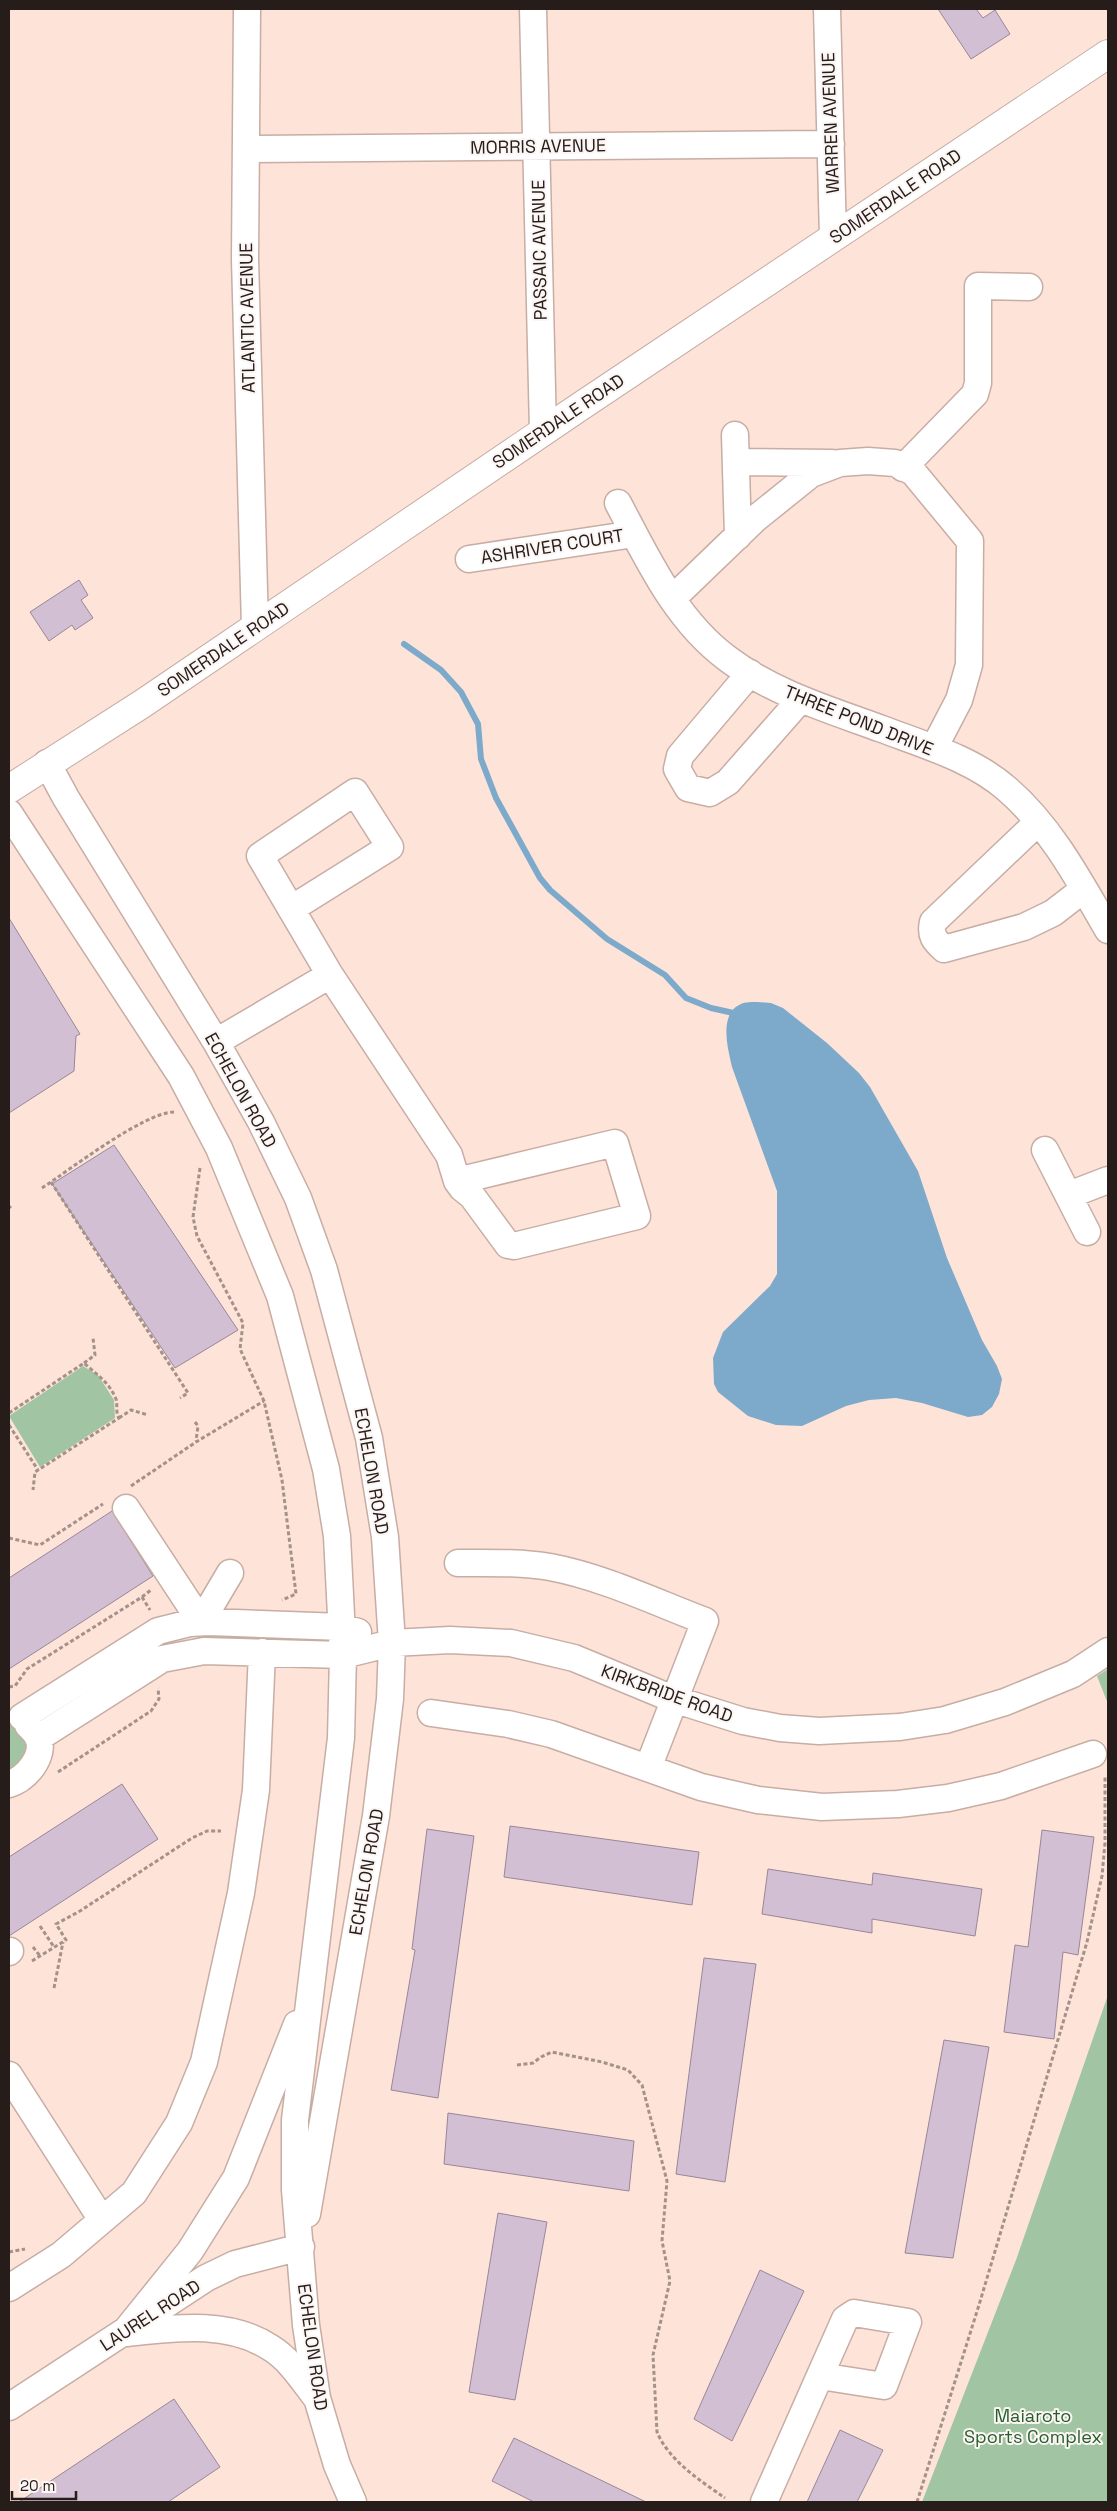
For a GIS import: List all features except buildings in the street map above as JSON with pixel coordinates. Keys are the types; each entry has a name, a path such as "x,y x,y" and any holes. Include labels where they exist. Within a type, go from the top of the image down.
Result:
{"main road":[{"name":"SOMERDALE ROAD","path":"9,789 142,704 543,432 1108,54"}],"street":[{"name":"ATLANTIC AVENUE","path":"247,9 245,269 255,627"},
{"name":"PASSAIC AVENUE","path":"533,9 543,432"},
{"name":"WARREN AVENUE","path":"827,9 833,237"},
{"name":"MORRIS AVENUE","path":"246,150 831,144"},
{"path":"904,468 975,394 978,383 978,286 1029,287"},
{"path":"734,435 738,536"},
{"path":"736,462 840,463 868,461 895,464 918,478 970,540 969,664 959,700 934,748"},
{"path":"672,599 738,536 812,474 840,463"},
{"name":"THREE POND DRIVE","path":"618,503 672,599 710,644 750,673 801,699 934,748 984,772 1007,788 1059,848 1108,930"},
{"name":"ASHRIVER COURT","path":"469,559 634,534"},
{"path":"750,673 680,756 677,769 688,788 710,793 728,782 801,699"},
{"name":"ECHELON ROAD","path":"47,763 66,798 216,1042 261,1122 298,1198 324,1270 369,1438 385,1537 392,1643 390,1699 376,1816 301,2247"},
{"path":"291,909 390,847 355,792 260,856 291,909 330,975 449,1154 457,1182 472,1196 508,1245 514,1246 637,1216 615,1143 457,1182"},
{"name":"ECHELON ROAD","path":"9,813 181,1076 227,1167 280,1296 326,1469 337,1536 343,1655 341,1738 295,2120 296,2190 306,2325 317,2398 337,2465 353,2502"},
{"path":"1038,822 933,922 931,931 934,940 944,949 1024,926 1053,913 1084,889"},
{"path":"216,1042 330,975"},
{"path":"1045,1150 1088,1232"},
{"path":"1069,1196 1108,1180"},
{"path":"122,1498 201,1622"},
{"path":"458,1564 512,1562 549,1567 586,1576 705,1621 673,1698 648,1768"},
{"path":"201,1622 230,1573"},
{"path":"9,1784 25,1775 34,1764 39,1751 38,1738 15,1713 158,1631 201,1622 342,1627 392,1643"},
{"name":"KIRKBRIDE ROAD","path":"392,1643 482,1641 536,1647 574,1658 673,1698 743,1721 780,1728 857,1731 945,1720 1005,1702 1073,1674 1108,1652"},
{"path":"38,1738 162,1659 204,1650 343,1655 392,1643"},
{"path":"9,2288 61,2255 134,2193 179,2123 204,2062 241,1893 256,1790 262,1652"},
{"path":"431,1713 508,1724 551,1734 720,1791 758,1800 822,1807 898,1804 948,1798 1099,1765"},
{"path":"124,2333 190,2251 236,2178 310,1991"},
{"path":"9,2075 102,2220"},
{"name":"LAUREL ROAD","path":"13,2397 124,2333 206,2278 236,2264 301,2247"},
{"path":"124,2333 189,2327 246,2335 272,2348 294,2369 317,2398"},
{"path":"764,2502 820,2376"}],"path":[{"path":"42,1188 142,1122 166,1113 178,1112"},
{"path":"201,1163 193,1216 197,1236 243,1323 240,1349 264,1401 282,1480 290,1536 293,1578 297,1587 296,1594 279,1600"},
{"path":"51,1182 188,1393 180,1398"},
{"path":"9,1412 95,1355 93,1338"},
{"path":"84,1363 99,1373 116,1400 116,1412 119,1418"},
{"path":"9,1538 40,1545 122,1498 196,1442 264,1401"},
{"path":"33,1490 35,1472 38,1470 132,1410 148,1415"},
{"path":"195,1422 198,1426 196,1442"},
{"path":"9,1425 38,1470"},
{"path":"9,1687 15,1686 27,1669 142,1597 152,1613"},
{"path":"51,1776 151,1711 159,1699 158,1681"},
{"path":"917,2502 979,2305 1087,1942 1102,1876 1105,1843 1099,1765"},
{"path":"54,1988 63,1942 66,1940 56,1924 80,1911 192,1838 207,1831 220,1831"},
{"path":"40,1926 54,1948"},
{"path":"14,1957 54,1948 63,1942"},
{"path":"517,2065 533,2063 541,2056 552,2052 602,2062 628,2070 642,2085 667,2181 662,2241 669,2287 653,2355 657,2432 669,2452 701,2482 725,2498"}],"green space":[{"path":"83,1366 98,1375 114,1400 115,1418 40,1467 9,1416"},
{"path":"1108,1669 1108,1704 1097,1676"},
{"path":"9,1719 21,1730 25,1739 27,1755 9,1773"},
{"name":"Maiaroto Sports Complex","path":"1108,1995 1108,2502 922,2502 1016,2260"}],"water":[{"path":"743,1003 771,1003 783,1008 827,1043 859,1073 870,1087 918,1171 947,1258 982,1340 1002,1379 999,1394 992,1407 982,1415 968,1417 922,1403 896,1398 869,1400 846,1406 802,1426 776,1425 748,1416 718,1392 714,1384 713,1358 723,1332 770,1286 777,1274 777,1191 732,1067 726,1033 729,1016 734,1009"}],"waterway":[{"path":"404,644 441,670 461,692 478,724 481,759 496,798 540,878 550,890 607,939 665,975 686,998 711,1008 738,1014"}]}
